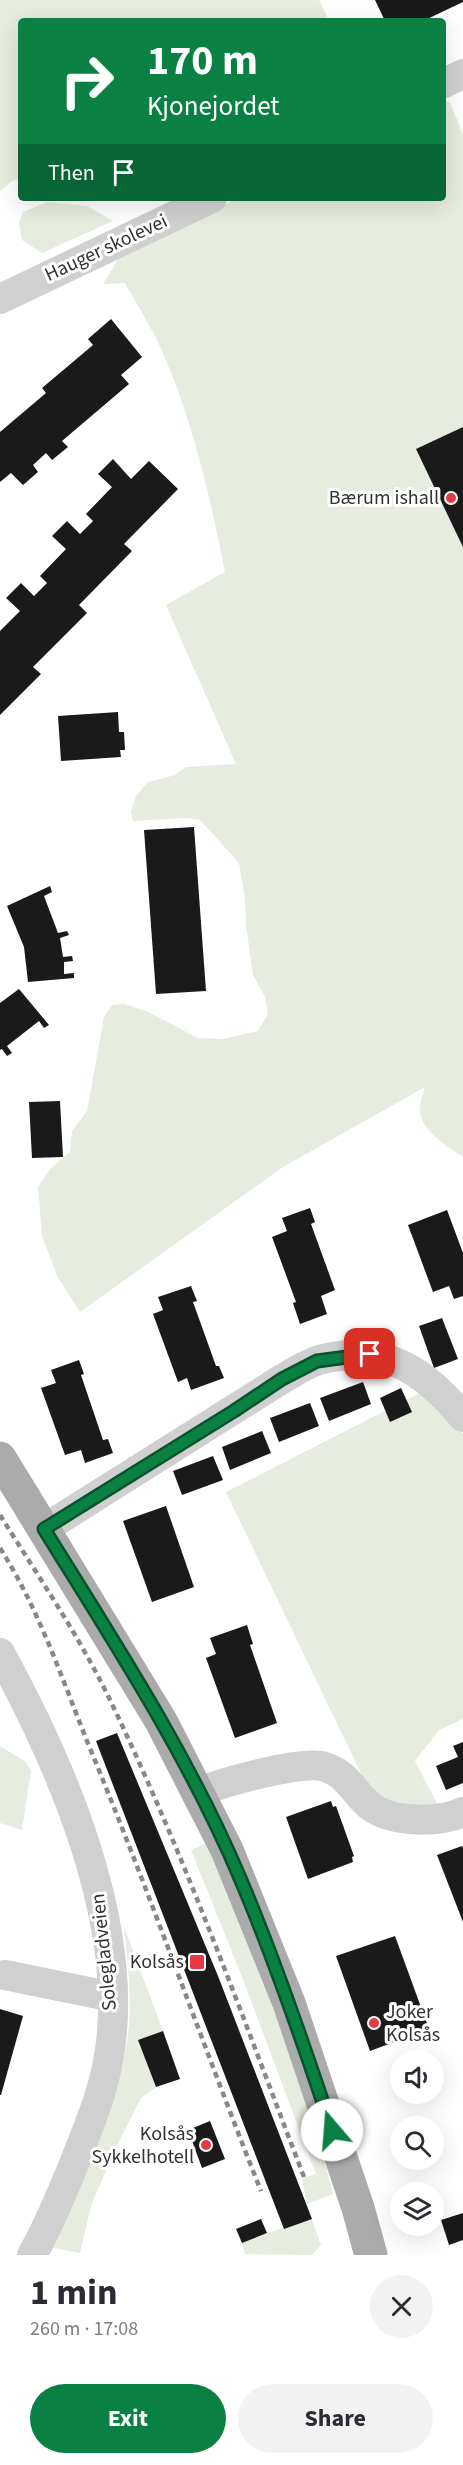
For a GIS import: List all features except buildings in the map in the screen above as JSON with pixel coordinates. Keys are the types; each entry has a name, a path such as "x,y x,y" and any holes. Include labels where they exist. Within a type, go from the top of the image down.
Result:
{"main road":[{"path":"0,1458 161,1721 199,1792 240,1878 289,2003 358,2208 370,2255"}],"street":[{"path":"446,82 463,74"},
{"name":"Hauger skolevei","path":"0,299 206,201"},
{"path":"44,1529 282,1379 317,1361 350,1355 370,1354 385,1357 425,1378 463,1417"},
{"name":"Solegladveien","path":"0,1653 21,1691 52,1760 97,1883 108,1942 113,1997 109,2054 100,2097 38,2246"},
{"path":"199,1792 218,1785 286,1769 324,1766 347,1780 370,1806 399,1818 430,1820 450,1818 463,1812"},
{"path":"5,1975 113,1997"}],"shaded area":[{"path":"0,0 319,0 328,18 18,18 18,179 0,191"},
{"path":"446,101 450,102 463,135 463,1157 436,1137 424,1124 420,1110 425,1087 283,1167 80,1312 57,1276 42,1236 38,1187 51,1168 70,1152 72,1131 87,1111 104,1017 112,1005 124,1004 146,1011 198,1038 222,1039 258,1031 268,1014 265,997 253,975 239,863 199,819 133,821 131,812 136,796 148,782 175,775 186,767 236,764 166,605 225,572 200,460 183,405 162,351 125,283 103,284 120,256 232,201 446,201"},
{"path":"47,202 87,206 113,221 42,253 22,240 19,222 23,212"},
{"path":"420,1393 451,1419 463,1434 463,1719 439,1730 415,1761 438,1805 378,1809 226,1492"},
{"path":"0,1746 26,1762 31,1771 22,1830 0,1823"},
{"path":"207,1843 272,2001 315,2125 333,2194 307,2204 302,2178 316,2174 244,1982 191,1850"},
{"path":"124,1927 163,2031 139,2041 156,2087 141,2098 115,2149 91,2206 80,2253 48,2247 96,2148 122,2069 130,2013"},
{"path":"311,2217 321,2245 312,2255 245,2254 242,2243"}],"railway":[{"path":"0,1515 86,1654 138,1760 189,1878 304,2177"},
{"path":"0,1548 27,1595 59,1670 261,2191"}],"place":[{"name":"Bærum ishall","path":"451,498"},
{"name":"Kolsås","path":"197,1962"},
{"name":"Joker Kolsås","path":"374,2023"},
{"name":"Kolsås Sykkelhotell","path":"206,2145"}],"route":[{"path":"332,2130 289,2003 227,1850 161,1721 44,1529 282,1379 317,1361 370,1354"}]}
